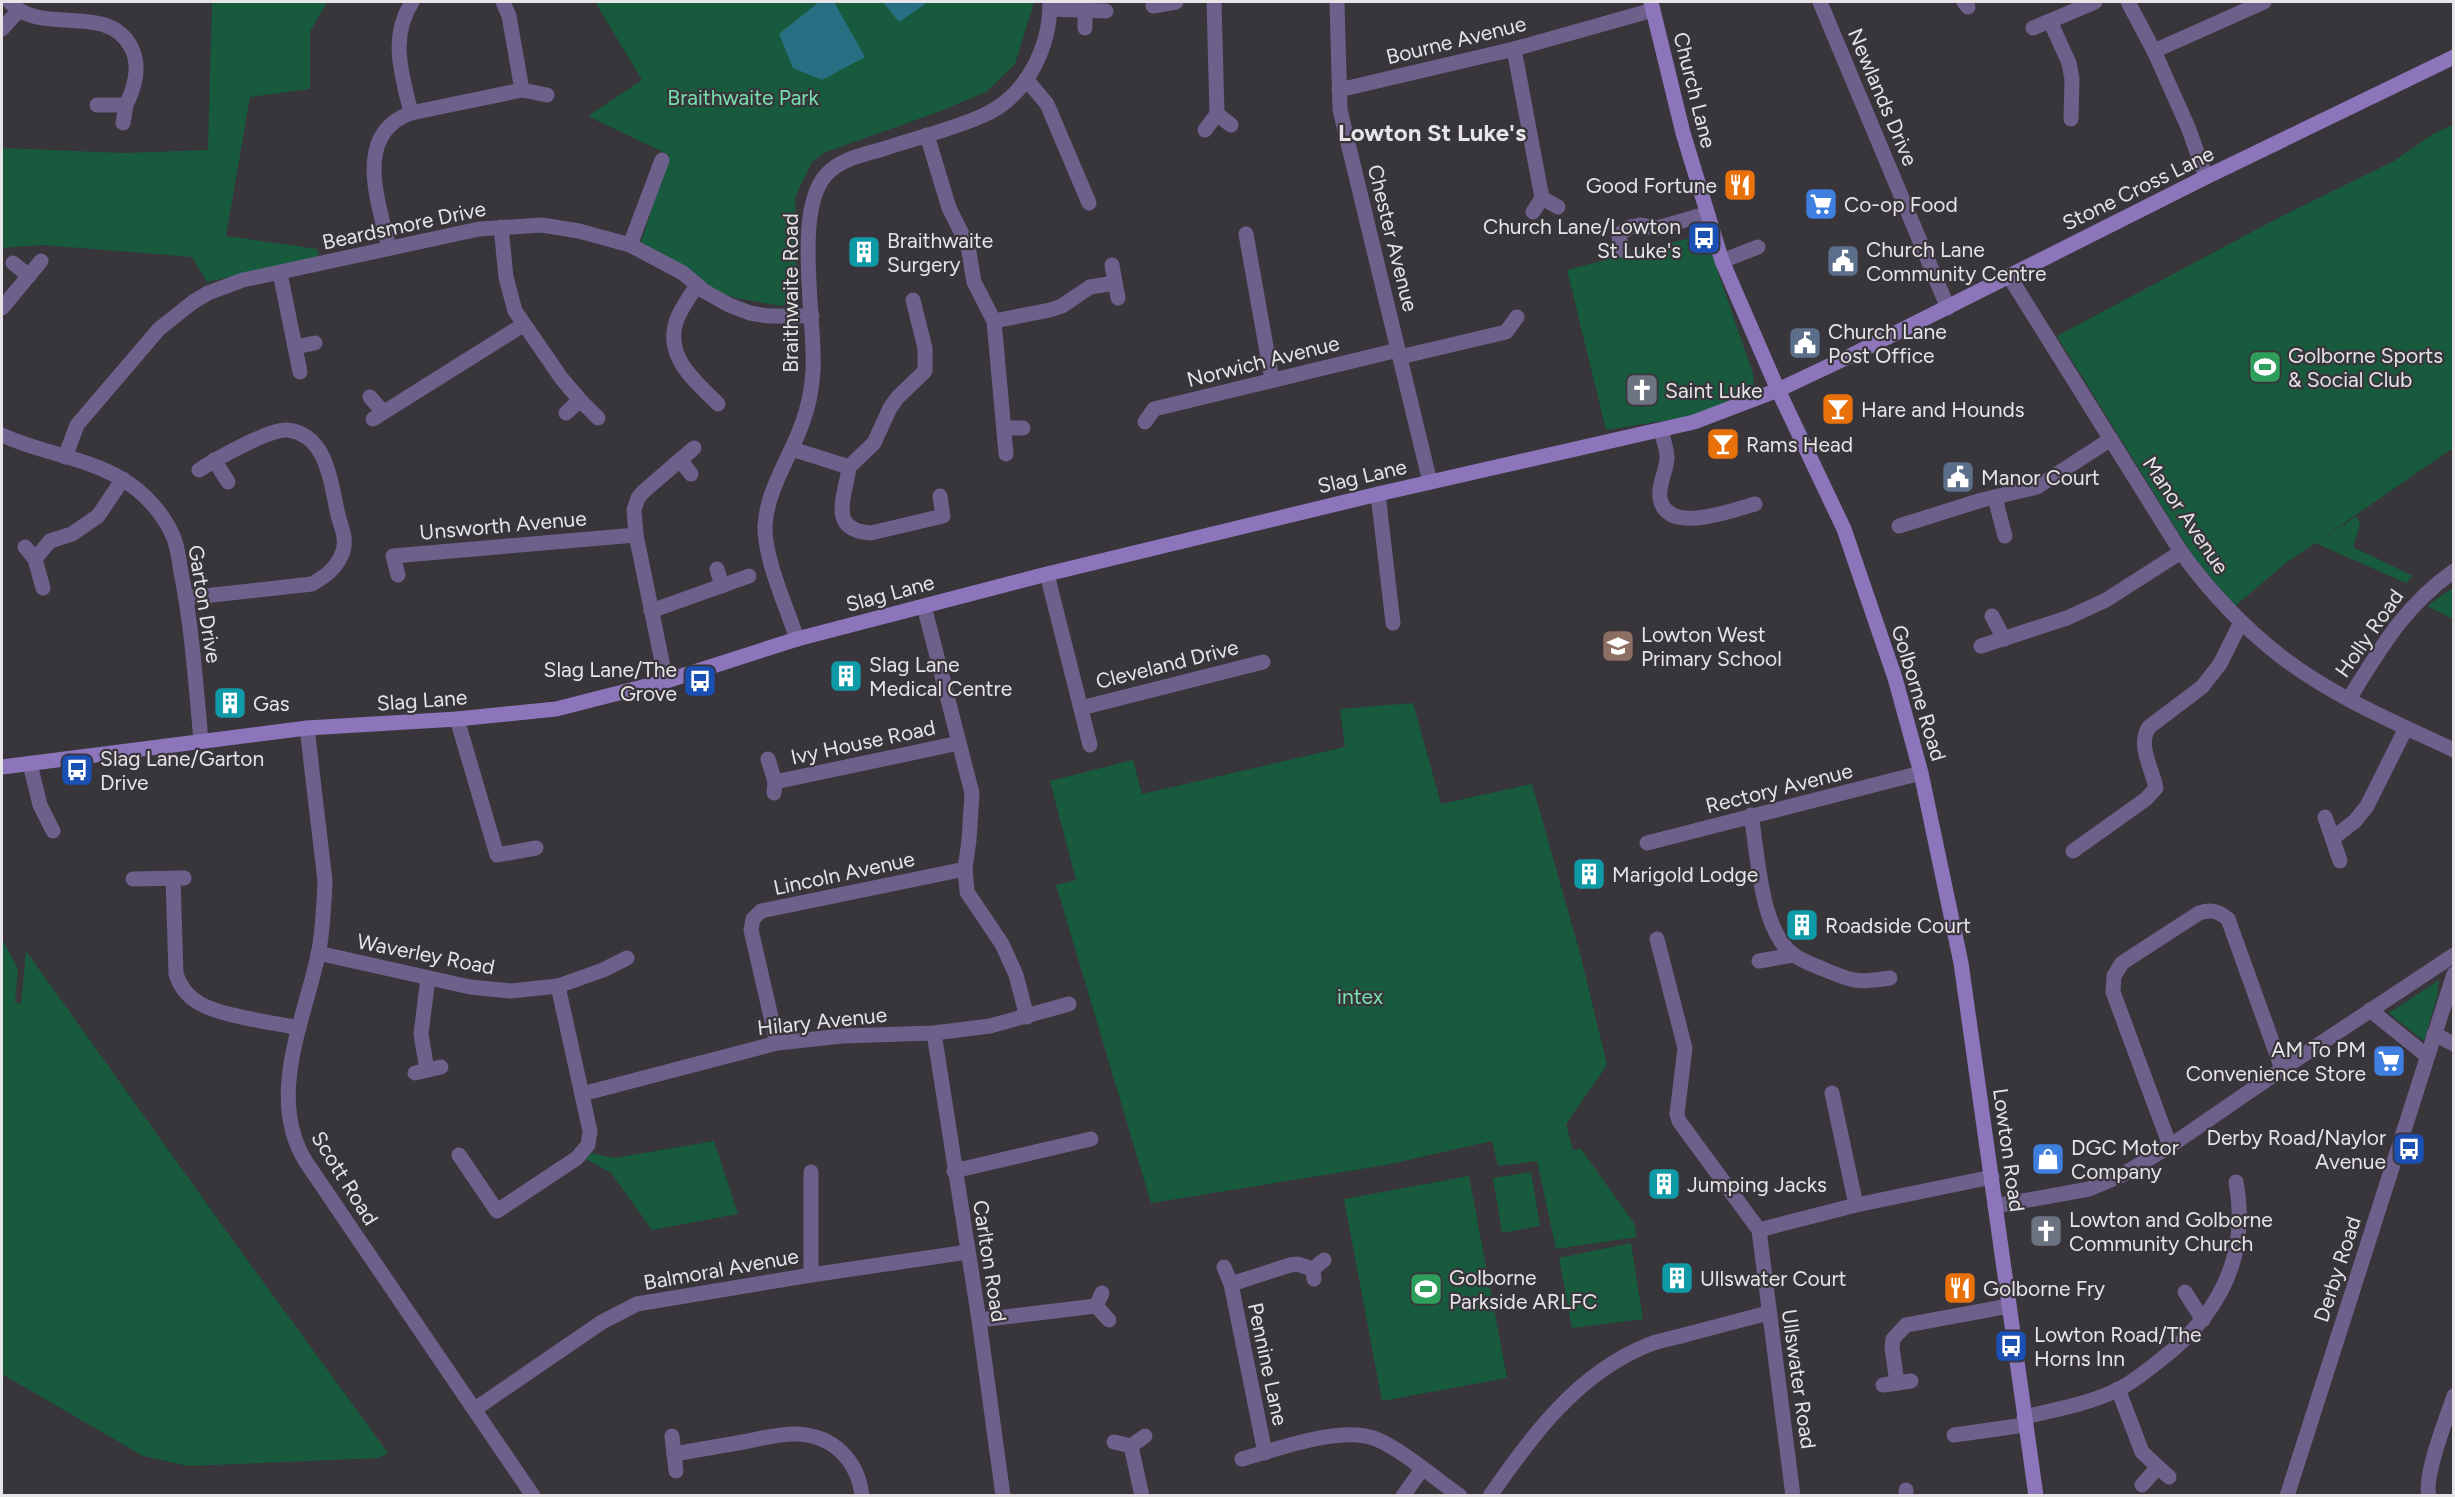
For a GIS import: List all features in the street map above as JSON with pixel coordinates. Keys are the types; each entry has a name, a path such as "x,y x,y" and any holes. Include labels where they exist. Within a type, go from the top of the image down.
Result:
{"street":[{"path":"411,113 399,63 398,45 403,19 412,2"},
{"path":"502,2 510,16 522,90"},
{"path":"1153,6 1176,2"},
{"path":"1205,130 1217,114 1214,2"},
{"name":"Chester Avenue","path":"1337,2 1340,110 1430,482"},
{"name":"Newlands Drive","path":"1820,2 1948,308"},
{"path":"2033,28 2095,2"},
{"path":"2128,2 2154,51 2188,127 2206,177"},
{"path":"2154,51 2264,2"},
{"path":"1050,5 1106,11"},
{"name":"Braithwaite Road","path":"797,639 766,546 765,527 767,509 775,485 803,422 813,371 810,210 818,185 831,170 848,160 984,116 1013,94 1026,80 1042,50 1050,5"},
{"path":"2,29 14,6 29,16 101,24 122,34 134,52 136,62 134,85 126,105 123,123"},
{"name":"Bourne Avenue","path":"1339,90 1514,48 1652,6"},
{"name":"Church Lane","path":"1652,6 1706,214 1722,261 1778,390"},
{"path":"1085,10 1085,28"},
{"path":"2050,21 2069,63 2072,79 2071,119"},
{"path":"1514,48 1542,198 1533,212"},
{"name":"Stone Cross Lane","path":"1778,390 1948,308 2206,177 2454,57"},
{"path":"1026,80 1047,104 1089,203"},
{"path":"389,248 374,178 373,160 378,142 389,126 402,116 411,113 522,90 547,95"},
{"path":"97,105 126,105"},
{"path":"1217,114 1231,125"},
{"path":"927,135 949,208 968,246 974,282 994,321 1006,454"},
{"path":"630,245 658,190 662,160"},
{"path":"1542,198 1558,207"},
{"path":"1616,245 1621,233 1630,227 1640,225 1658,228 1706,214"},
{"name":"Beardsmore Drive","path":"65,457 77,425 151,337 170,319 208,293 243,280 478,229 542,225 599,236 630,245 670,265 729,305 750,313 768,316 812,316"},
{"path":"501,227 508,289 515,311 523,326 580,400 598,418"},
{"path":"1246,234 1272,380"},
{"path":"1722,261 1758,247"},
{"path":"2,308 41,261"},
{"path":"13,263 29,276"},
{"path":"994,321 1062,306 1090,288 1116,291 1112,265"},
{"path":"280,273 300,372"},
{"name":"Manor Avenue","path":"2010,276 2181,552 2202,581 2241,622 2283,658 2349,699 2454,750"},
{"path":"697,285 676,322 674,343 682,366 716,394"},
{"path":"913,300 926,348 925,371 898,397 890,408 874,443 849,467 841,511 851,527 860,532 871,533 949,515 940,496"},
{"name":"Norwich Avenue","path":"1145,423 1154,409 1272,380 1506,333 1517,317"},
{"path":"903,327 919,325"},
{"path":"370,397 378,415 523,326"},
{"path":"295,348 315,343"},
{"name":"Slag Lane","path":"2,767 307,728 457,719 556,709 666,681 797,639 1047,574 1378,494 1694,422 1778,390"},
{"name":"Golborne Road","path":"1778,390 1844,529 1894,678 1921,773 1959,954 1970,1023"},
{"path":"566,413 580,400"},
{"path":"1005,428 1023,428"},
{"path":"186,598 312,584 325,577 334,568 344,549 343,529 322,455 307,437 287,430 277,431 214,460 199,470"},
{"path":"1661,430 1667,456 1661,479 1660,500 1670,514 1687,520 1755,504"},
{"name":"Garton Drive","path":"2,435 29,447 102,468 123,479 146,497 166,523 174,539 186,598 201,741"},
{"path":"1899,526 2037,487 2111,439"},
{"path":"666,681 636,535 634,510 638,498 694,448"},
{"path":"792,449 849,467"},
{"path":"214,460 228,482"},
{"path":"680,460 691,474"},
{"path":"35,559 50,542 72,534 98,516 123,479"},
{"path":"1378,494 1393,622"},
{"path":"1995,498 2006,536"},
{"name":"Unsworth Avenue","path":"398,575 393,556 636,535"},
{"path":"25,547 35,559 44,588"},
{"path":"1981,646 2067,618 2106,600 2181,552"},
{"path":"717,569 722,586"},
{"name":"Holly Road","path":"2349,699 2386,639 2411,607 2423,594 2454,571"},
{"path":"1047,574 1090,745"},
{"path":"651,611 749,576"},
{"path":"924,606 972,793 965,869 967,892 1002,944 1016,975 1028,1017"},
{"path":"1992,616 2004,639"},
{"path":"2073,851 2146,799 2156,788 2143,743 2144,735 2149,728 2202,687 2220,664 2241,622"},
{"name":"Cleveland Drive","path":"1081,708 1266,662"},
{"path":"457,719 497,855 536,848"},
{"name":"Scott Road","path":"307,728 325,882 318,953 291,1063 288,1094 291,1124 300,1152 533,1496"},
{"path":"2333,838 2355,821 2367,806 2406,728"},
{"name":"Ivy House Road","path":"768,759 775,787 959,743"},
{"path":"30,764 40,805 52,831"},
{"name":"Rectory Avenue","path":"1647,843 1921,773"},
{"path":"1751,816 1767,912 1781,942 1794,954 1843,978 1860,982 1890,978"},
{"path":"2325,817 2340,861"},
{"name":"Lincoln Avenue","path":"777,1043 751,930 753,919 761,911 965,869"},
{"path":"133,879 179,878 176,975 186,993 208,1008 299,1028"},
{"path":"2169,1146 2113,992 2114,976 2122,963 2199,913 2209,909 2220,913 2228,919 2282,1069"},
{"path":"1657,939 1684,1048 1678,1121 1759,1230 1856,1205 1992,1177"},
{"name":"Waverley Road","path":"318,953 428,978 489,990 511,991 558,986 603,970 627,957"},
{"path":"1759,961 1794,954"},
{"path":"1995,1206 2104,1184 2169,1146 2454,956"},
{"name":"Derby Road","path":"2287,1496 2454,974"},
{"path":"428,978 421,1034 428,1070"},
{"path":"459,1155 497,1211 585,1151 590,1131 558,986"},
{"name":"Hilary Avenue","path":"582,1094 777,1043 842,1036 934,1033 990,1026 1069,1004"},
{"path":"2370,1010 2427,1056"},
{"name":"Lowton Road","path":"1970,1023 2036,1496"},
{"name":"Carlton Road","path":"934,1033 979,1320 1003,1496"},
{"path":"2434,1035 2454,1044"},
{"path":"1832,1093 1856,1205"},
{"path":"954,1171 1091,1139"},
{"path":"810,1172 811,1275"},
{"path":"1954,1435 2025,1421 2118,1389 2162,1359 2203,1320 2217,1299 2230,1272 2241,1228 2241,1205 2236,1182"},
{"name":"Ullswater Road","path":"1759,1230 1793,1496"},
{"name":"Balmoral Avenue","path":"475,1409 602,1322 637,1304 968,1252"},
{"name":"Pennine Lane","path":"1230,1284 1290,1265 1297,1264 1317,1269"},
{"name":"Pennine Lane","path":"1224,1267 1230,1284 1265,1453"},
{"path":"2185,1292 2203,1320"},
{"path":"979,1320 1099,1299 1109,1320"},
{"path":"1897,1383 1892,1348 1893,1339 1906,1325 2009,1306"},
{"path":"1490,1496 1513,1463 1549,1419 1582,1384 1599,1371 1649,1344 1768,1313"},
{"path":"2118,1389 2142,1452 2163,1472 2142,1485"},
{"path":"2429,1496 2427,1490 2429,1473 2454,1396"},
{"path":"674,1454 785,1434 809,1436 831,1444 850,1460 856,1470 862,1496"},
{"name":"Pennine Lane","path":"1242,1459 1332,1436 1356,1434 1386,1444 1460,1496"},
{"path":"672,1436 676,1471"},
{"path":"1114,1442 1131,1446 1145,1436"},
{"path":"1131,1446 1142,1496"},
{"path":"1403,1496 1422,1469"}],"green space":[{"path":"212,2 327,2 310,32 310,89 250,97 226,236 317,249 319,257 207,282 192,257 43,245 2,248 2,148 124,153 208,150"},
{"name":"Braithwaite Park","path":"595,2 1034,2 1015,64 986,92 938,112 826,152 812,162 795,197 797,295 791,303 782,306 736,298 715,291 640,245 669,155 588,116 642,80"},
{"name":"Golborne Sports & Social Club","path":"2453,125 2453,448 2286,563 2235,606 2193,556 2057,336 2280,217 2394,161 2433,134"},
{"path":"1705,234 1753,374 1754,390 1694,416 1606,430 1567,270"},
{"path":"2357,516 2360,524 2353,547 2413,576 2406,583 2315,543"},
{"path":"2453,588 2453,619 2427,606"},
{"name":"intex","path":"1413,703 1441,804 1532,784 1581,957 1607,1065 1566,1124 1573,1150 1581,1149 1634,1223 1637,1237 1556,1249 1537,1161 1498,1166 1492,1141 1386,1165 1151,1203 1056,885 1076,880 1050,781 1133,760 1142,794 1345,747 1340,709"},
{"path":"2,939 18,969 15,1002 21,1004 26,951 388,1453 379,1458 188,1466 143,1456 2,1374"},
{"path":"2439,980 2437,997 2424,1041 2389,1013"},
{"path":"714,1141 738,1214 652,1230 611,1173 586,1159 592,1153 614,1158"},
{"path":"1531,1172 1540,1226 1502,1233 1493,1178"},
{"name":"Golborne Parkside ARLFC","path":"1469,1176 1507,1378 1382,1401 1344,1199"},
{"path":"1631,1243 1643,1319 1572,1328 1559,1258"}],"water":[{"path":"819,2 834,2 865,57 822,80 793,68 779,34"},
{"path":"883,2 928,2 899,22"}],"place":[{"name":"Good Fortune","path":"1740,185"},
{"name":"Co-op Food","path":"1821,204"},
{"name":"Church Lane/Lowton St Luke's","path":"1704,238"},
{"name":"Braithwaite Surgery","path":"864,252"},
{"name":"Church Lane Community Centre","path":"1843,261"},
{"name":"Church Lane Post Office","path":"1805,343"},
{"name":"Golborne Sports & Social Club","path":"2265,367"},
{"name":"Saint Luke","path":"1642,390"},
{"name":"Hare and Hounds","path":"1838,409"},
{"name":"Rams Head","path":"1723,444"},
{"name":"Manor Court","path":"1958,477"},
{"name":"Lowton West Primary School","path":"1618,646"},
{"name":"Slag Lane Medical Centre","path":"846,676"},
{"name":"Slag Lane/The Grove","path":"700,681"},
{"name":"Gas","path":"230,703"},
{"name":"Slag Lane/Garton Drive","path":"77,770"},
{"name":"Marigold Lodge","path":"1589,874"},
{"name":"Roadside Court","path":"1802,925"},
{"name":"AM To PM Convenience Store","path":"2389,1061"},
{"name":"Derby Road/Naylor Avenue","path":"2409,1149"},
{"name":"DGC Motor Company","path":"2048,1159"},
{"name":"Jumping Jacks","path":"1664,1184"},
{"name":"Lowton and Golborne Community Church","path":"2046,1231"},
{"name":"Ullswater Court","path":"1677,1278"},
{"name":"Golborne Fry","path":"1960,1288"},
{"name":"Golborne Parkside ARLFC","path":"1426,1289"},
{"name":"Lowton Road/The Horns Inn","path":"2011,1346"}],"district":[{"name":"Lowton St Luke's","path":"1432,132"}]}
